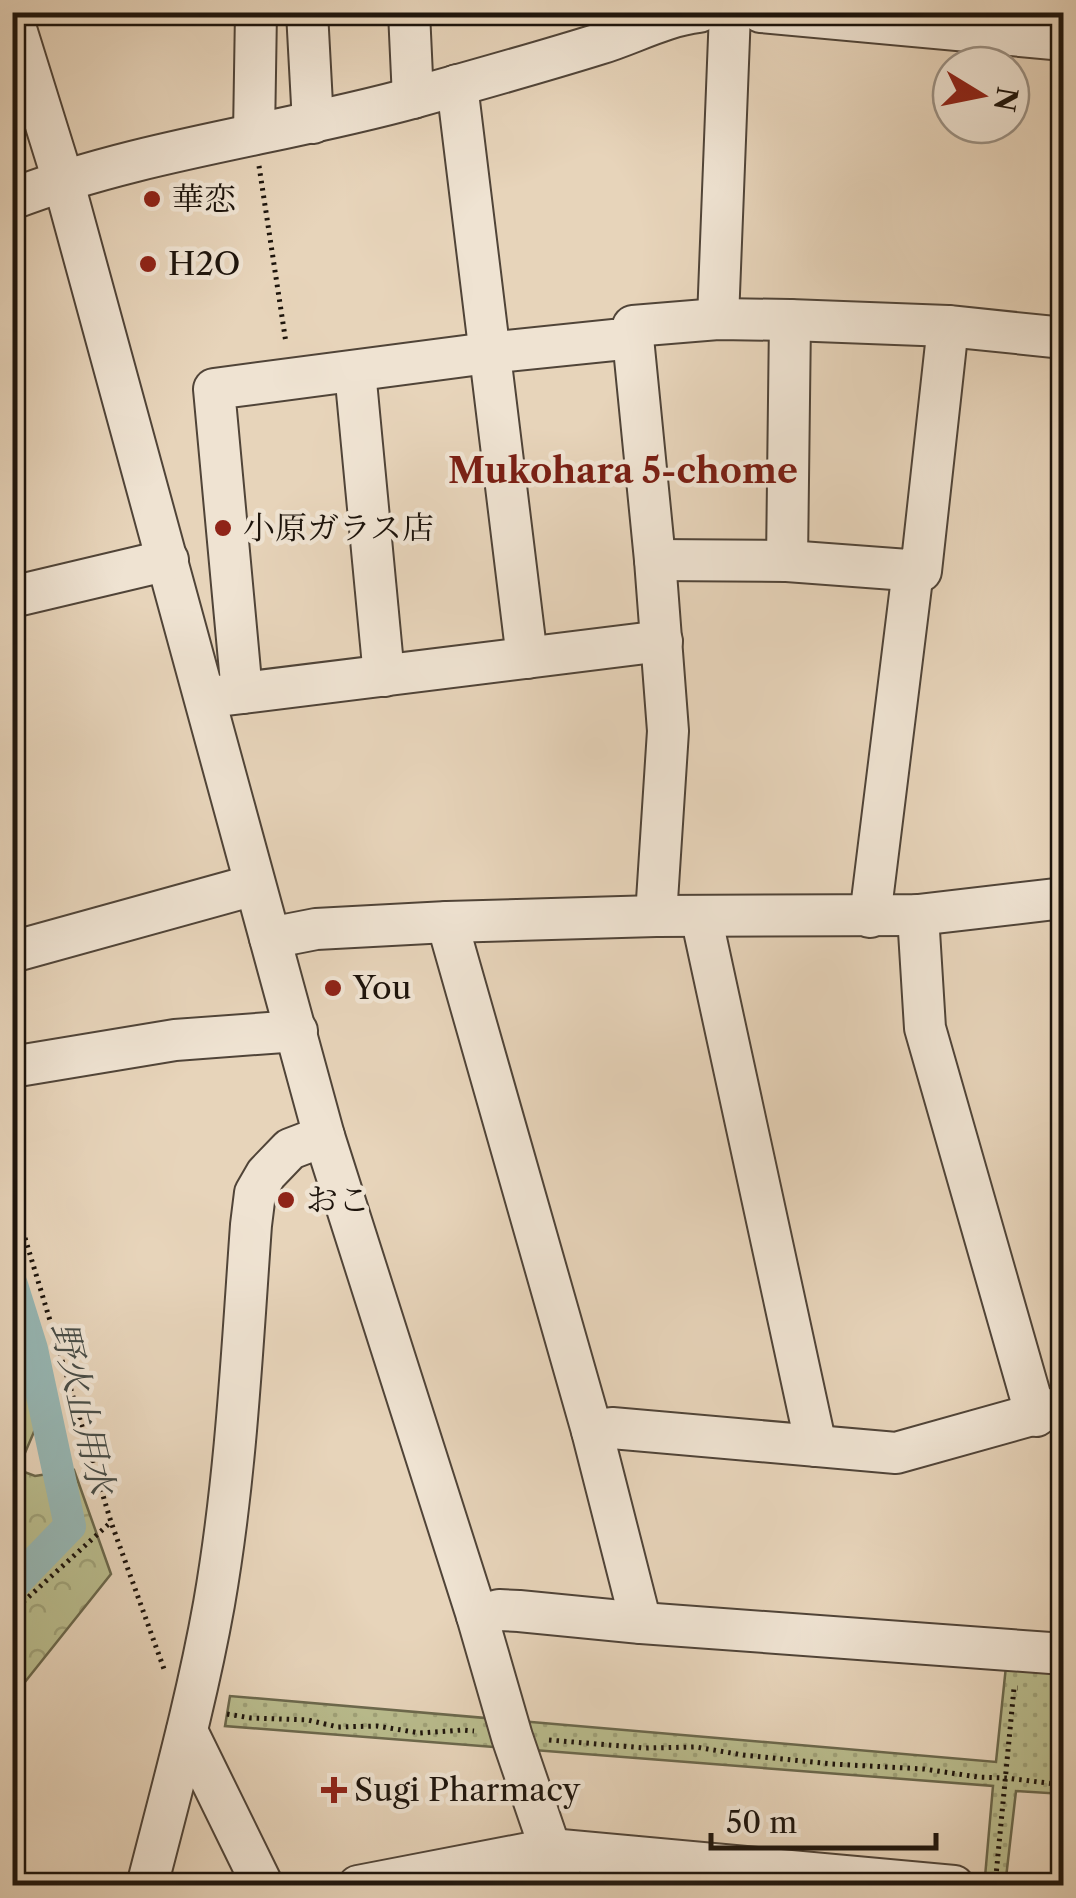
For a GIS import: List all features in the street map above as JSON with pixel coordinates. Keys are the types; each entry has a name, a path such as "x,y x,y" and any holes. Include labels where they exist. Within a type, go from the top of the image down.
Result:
{"street":[{"path":"254,134 256,12"},
{"path":"307,12 313,124"},
{"path":"408,12 413,98"},
{"path":"12,199 63,180 413,98 457,85 602,28 700,12"},
{"path":"718,318 730,12"},
{"path":"761,12 1064,40"},
{"path":"12,16 63,180 168,560 223,696"},
{"path":"457,85 527,658"},
{"path":"656,916 668,731 633,326 718,318 790,320 948,326 1064,338"},
{"path":"787,561 790,320"},
{"path":"870,917 948,326"},
{"path":"552,1854 512,1738 324,1136 254,885 223,696 214,389 633,338"},
{"path":"356,371 384,676"},
{"path":"12,597 168,560"},
{"path":"655,560 787,561 917,571"},
{"path":"223,696 662,642"},
{"path":"12,952 254,885"},
{"path":"270,938 316,929 447,922 918,915 1064,898"},
{"path":"592,1430 612,1428 896,1454 1050,1411 926,1028 918,915"},
{"path":"701,916 816,1446"},
{"path":"447,922 592,1430 641,1623"},
{"path":"12,1067 175,1040 298,1032"},
{"path":"148,1886 182,1706 214,1602 237,1434 255,1192 290,1149 324,1136"},
{"path":"477,1616 499,1610 1064,1654"},
{"path":"182,1706 263,1886"},
{"path":"379,1884 552,1854 954,1886"}],"path":[{"path":"254,134 292,379"},
{"path":"12,1196 111,1522 182,1706 251,1718 308,1720 338,1726 377,1726 420,1733 463,1730 512,1738 645,1748 696,1747 743,1756 924,1769 1064,1785"},
{"path":"12,1612 111,1522"},
{"path":"995,1886 1014,1688 1031,1688"}],"green space":[{"path":"12,1314 42,1413 13,1481 12,1481"},
{"path":"19,1470 35,1476 74,1470 111,1574 13,1697 12,1481"},
{"path":"1006,1666 1063,1671 1063,1794 1016,1791 1006,1878 985,1877 993,1786 225,1726 230,1696 996,1762"}],"waterway":[{"name":"野火止用水","path":"12,1285 32,1349 70,1526 12,1586"}],"place":[{"name":"華恋","path":"152,199"},
{"name":"H2O","path":"148,264"},
{"name":"小原ガラス店","path":"223,528"},
{"name":"You","path":"333,988"},
{"name":"おこ","path":"286,1200"},
{"name":"Sugi Pharmacy","path":"334,1790"}],"district":[{"name":"Mukohara 5-chome","path":"623,471"}]}
